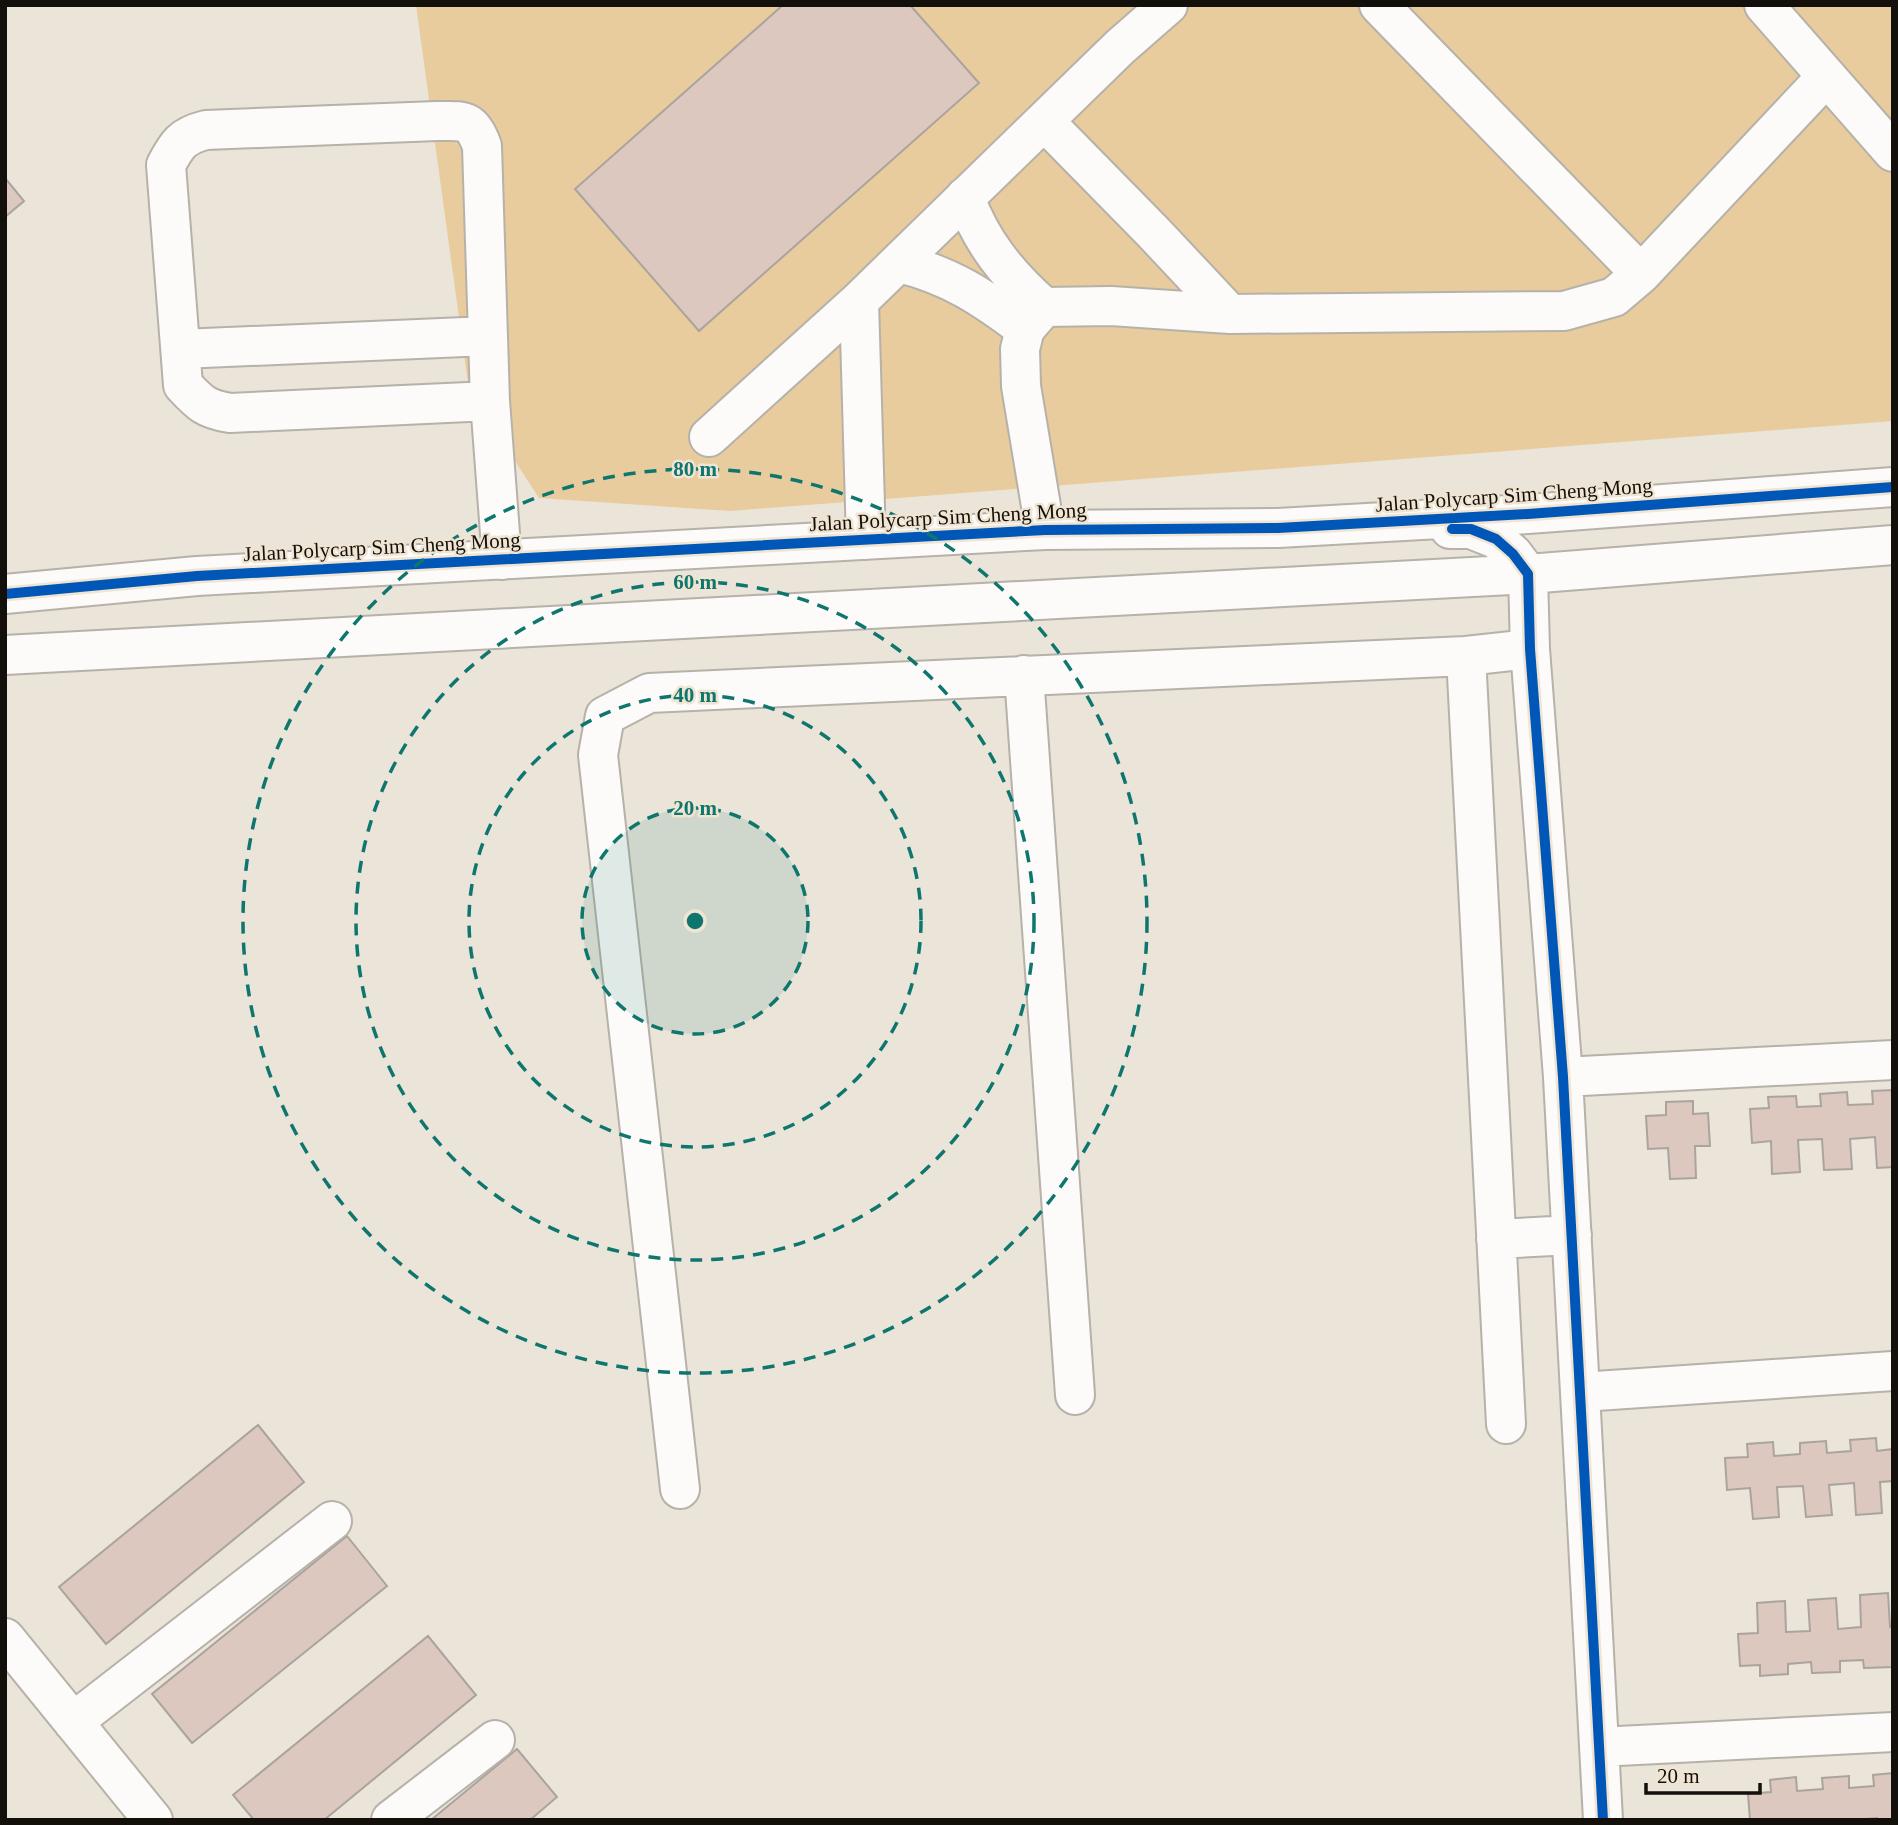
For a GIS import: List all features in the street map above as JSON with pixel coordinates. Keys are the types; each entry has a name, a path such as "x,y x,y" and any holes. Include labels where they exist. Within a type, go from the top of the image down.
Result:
{"street":[{"path":"709,437 899,263 1120,47 1168,5"},
{"path":"1379,5 1641,274"},
{"path":"1764,5 1893,152"},
{"path":"899,263 926,269 961,284 992,304 1034,318 1111,306 1230,314 1564,311 1614,297 1641,274 1826,77"},
{"path":"489,401 230,412 211,410 183,385 166,165 177,144 191,134 206,130 437,121 463,121 476,129 482,146 489,401 502,560"},
{"path":"1044,121 1230,314"},
{"path":"965,197 974,223 1017,283 1034,318"},
{"path":"859,300 866,540"},
{"path":"1034,318 1020,349 1021,386 1045,530"},
{"path":"181,349 488,336"},
{"name":"Jalan Polycarp Sim Cheng Mong","path":"5,594 197,576 1045,530 1278,528 1893,487"},
{"path":"1528,574 1544,552 1579,526 1676,503"},
{"path":"1278,528 1300,537 1471,529 1496,539 1513,554 1528,574 1530,649 1563,1077 1603,1820"},
{"path":"5,655 1528,574 1893,545"},
{"path":"680,1489 598,755 606,716 649,693 1466,656 1530,649"},
{"path":"1466,656 1506,1424"},
{"path":"1024,675 1075,1395"},
{"path":"1563,1077 1893,1060"},
{"path":"1496,1239 1572,1236"},
{"path":"1581,1392 1893,1371"},
{"path":"73,1722 332,1521"},
{"path":"5,1638 153,1820"},
{"path":"1600,1747 1893,1732"},
{"path":"391,1820 495,1740"}],"shaded area":[{"path":"416,5 1893,5 1893,421 730,511 539,498 469,390"}],"building":[{"path":"783,5 910,5 979,83 699,331 575,189"},
{"path":"5,178 24,201 5,217"},
{"path":"1893,1090 1893,1167 1877,1168 1875,1137 1850,1139 1852,1169 1824,1170 1822,1139 1798,1140 1800,1172 1772,1174 1771,1141 1752,1143 1750,1109 1769,1108 1768,1097 1796,1096 1797,1107 1821,1106 1820,1094 1847,1092 1848,1105 1873,1104 1872,1091"},
{"path":"1693,1101 1693,1114 1708,1113 1710,1146 1695,1146 1696,1178 1670,1179 1668,1148 1648,1149 1646,1116 1666,1115 1666,1102"},
{"path":"258,1425 304,1482 106,1644 59,1587"},
{"path":"1876,1438 1877,1451 1893,1449 1893,1481 1880,1482 1882,1513 1856,1515 1854,1483 1829,1485 1832,1515 1806,1517 1803,1486 1777,1487 1779,1517 1753,1519 1750,1488 1727,1490 1725,1458 1748,1457 1747,1444 1773,1442 1774,1456 1800,1454 1800,1443 1826,1441 1827,1453 1851,1451 1850,1440"},
{"path":"347,1536 387,1586 192,1743 152,1694"},
{"path":"1888,1593 1890,1627 1893,1626 1892,1667 1864,1668 1863,1660 1840,1661 1840,1672 1812,1673 1811,1662 1788,1664 1788,1674 1760,1676 1760,1665 1740,1666 1738,1634 1758,1633 1757,1603 1785,1601 1786,1632 1810,1631 1808,1600 1836,1598 1838,1629 1861,1627 1860,1595"},
{"path":"428,1636 476,1695 324,1820 254,1820 233,1795"},
{"path":"517,1749 557,1797 530,1820 431,1820"},
{"path":"1893,1773 1893,1820 1750,1820 1748,1794 1771,1792 1770,1780 1796,1777 1797,1791 1823,1789 1822,1778 1849,1776 1849,1788 1874,1786 1873,1775"}],"cycle path":[{"path":"5,594 197,576 1045,530 1278,528 1528,514 1893,487"},
{"path":"1452,529 1471,529 1496,539 1513,554 1528,574 1530,649 1563,1077 1603,1820"}]}
